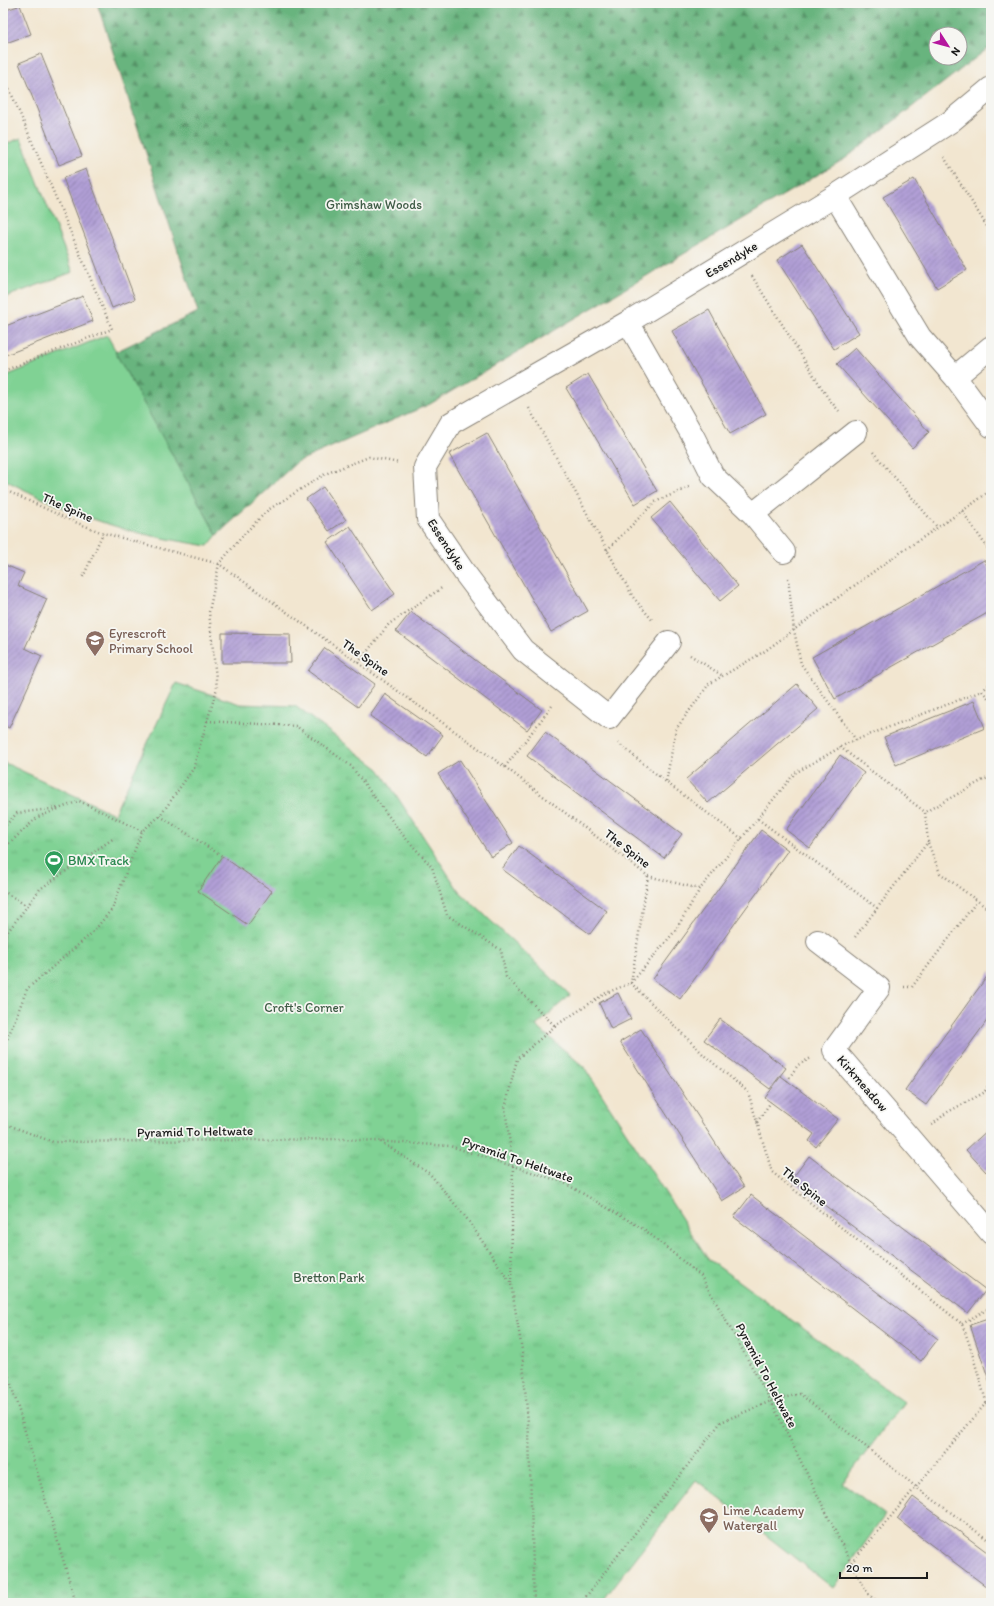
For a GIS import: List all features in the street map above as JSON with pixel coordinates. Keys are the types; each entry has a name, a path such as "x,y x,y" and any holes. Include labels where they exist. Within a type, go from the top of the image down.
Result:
{"street":[{"name":"Essendyke","path":"609,718 523,650 464,572 428,519 426,467 451,423 628,322 834,196 950,122 991,88"},
{"path":"834,196 920,337 954,377 991,426"},
{"path":"628,322 694,438 713,476 753,514 784,552"},
{"path":"954,377 991,348"},
{"path":"753,514 856,432"},
{"path":"609,718 669,642"},
{"path":"818,941 879,988"},
{"name":"Kirkmeadow","path":"879,988 834,1050 991,1233"}],"path":[{"path":"3,74 112,329 3,370"},
{"path":"930,135 991,233"},
{"path":"738,255 828,398 938,528"},
{"path":"517,386 633,597 669,642 723,676"},
{"path":"3,1050 27,989 92,933 112,909 142,832 160,816 193,769 216,688 209,612 219,564 245,533 268,510 325,474 369,457 426,467"},
{"path":"607,550 655,502 713,476"},
{"name":"The Spine","path":"3,489 70,520 103,533 219,564 505,767 648,876 631,983 705,1056 748,1092 772,1172 962,1324"},
{"path":"666,782 676,729 709,684 766,651 888,562 991,490"},
{"path":"962,511 991,553"},
{"path":"83,577 103,533"},
{"path":"784,552 794,630 801,664 856,740"},
{"path":"358,663 389,624 464,572"},
{"path":"534,1603 529,1435 522,1350 511,1284 513,1166 505,1108 517,1059 555,1026 606,993 631,983 675,931 700,888 795,773 840,747 982,691 991,683"},
{"path":"505,767 568,685"},
{"path":"982,691 991,701"},
{"path":"609,718 609,735 666,782 742,839"},
{"path":"207,721 296,726 351,766 402,834 432,867 447,915 502,950 506,976 555,1026"},
{"path":"840,747 925,812 928,842 940,873 991,911"},
{"path":"925,812 991,777"},
{"path":"3,849 38,817 78,801 142,832"},
{"path":"3,828 17,813 64,807"},
{"path":"160,816 222,856"},
{"path":"758,819 877,908"},
{"path":"3,938 40,889 114,838"},
{"path":"839,958 928,842"},
{"path":"648,876 700,888"},
{"path":"3,891 27,906"},
{"path":"879,988 912,986 977,901"},
{"path":"3,931 8,931"},
{"path":"787,1081 798,1066 808,1060 834,1050"},
{"path":"985,1092 991,1081"},
{"path":"912,1141 946,1113 991,1089"},
{"path":"757,1122 771,1102"},
{"name":"Pyramid To Heltwate","path":"3,1123 53,1142 336,1139 450,1146 564,1182 645,1230 701,1276 771,1401 851,1563 868,1594 879,1603"},
{"path":"380,1142 430,1174 468,1220 511,1284"},
{"path":"991,1307 962,1324 991,1418"},
{"path":"3,1357 76,1603"},
{"path":"581,1603 721,1422 771,1401 800,1394 916,1487 991,1542"},
{"path":"851,1563 987,1403"}],"green space":[{"name":"Grimshaw Woods","path":"97,3 991,3 991,46 968,64 968,26 928,26 928,66 965,66 846,158 430,404 297,462 217,535 115,352 198,312"},
{"path":"21,138 73,272 3,298 3,145"},
{"path":"107,335 217,535 208,546 151,536 103,523 60,506 3,479 3,377"},
{"name":"Bretton Park","path":"176,683 240,704 295,706 379,769 459,891 570,995 536,1026 584,1067 708,1259 904,1402 843,1483 885,1515 833,1588 696,1480 601,1603 3,1603 3,762 114,814"}],"building":[{"path":"17,3 24,3 20,5 31,34 3,44 3,11 18,6"},
{"path":"41,54 82,156 59,165 19,63"},
{"path":"86,169 135,299 112,308 63,178"},
{"path":"914,179 967,270 937,288 883,197"},
{"path":"802,244 859,333 834,349 777,260"},
{"path":"83,296 93,321 3,356 3,327"},
{"path":"709,310 766,414 730,434 672,331"},
{"path":"855,348 929,432 912,448 837,364"},
{"path":"588,374 657,491 635,504 566,388"},
{"path":"487,433 588,611 551,632 449,454"},
{"path":"323,487 346,520 329,531 306,499"},
{"path":"670,502 738,586 720,601 651,518"},
{"path":"350,526 395,594 372,610 327,542"},
{"path":"984,560 991,572 991,611 835,699 812,657"},
{"path":"3,564 24,573 18,586 47,599 25,648 42,656 9,728 3,725"},
{"path":"411,612 542,710 527,730 396,631"},
{"path":"222,633 290,634 291,663 222,663"},
{"path":"325,648 375,684 358,707 308,671"},
{"path":"797,684 818,709 708,803 686,779"},
{"path":"385,694 443,735 427,757 370,716"},
{"path":"974,701 985,728 896,765 884,737"},
{"path":"545,732 682,834 664,858 527,756"},
{"path":"840,755 864,773 810,848 786,830"},
{"path":"460,760 513,843 491,857 438,774"},
{"path":"761,830 788,850 680,999 653,979"},
{"path":"519,846 607,911 590,934 502,869"},
{"path":"222,856 272,891 248,925 198,891"},
{"path":"991,971 991,1015 926,1105 905,1090"},
{"path":"618,993 631,1019 611,1029 599,1003"},
{"path":"720,1019 786,1068 770,1089 704,1040"},
{"path":"641,1029 744,1187 722,1201 620,1042"},
{"path":"781,1076 838,1119 816,1147 809,1141 814,1134 765,1098"},
{"path":"991,1127 991,1167 986,1172 966,1150"},
{"path":"809,1156 986,1290 968,1313 791,1180"},
{"path":"751,1195 938,1339 921,1361 734,1217"},
{"path":"991,1318 991,1386 970,1325"},
{"path":"913,1497 991,1555 991,1590 897,1519"}],"place":[{"name":"Eyrescroft Primary School","path":"95,657"},
{"name":"BMX Track","path":"54,877"},
{"name":"Lime Academy Watergall","path":"709,1534"}],"park label":[{"name":"Croft's Corner","path":"304,1007"}]}
